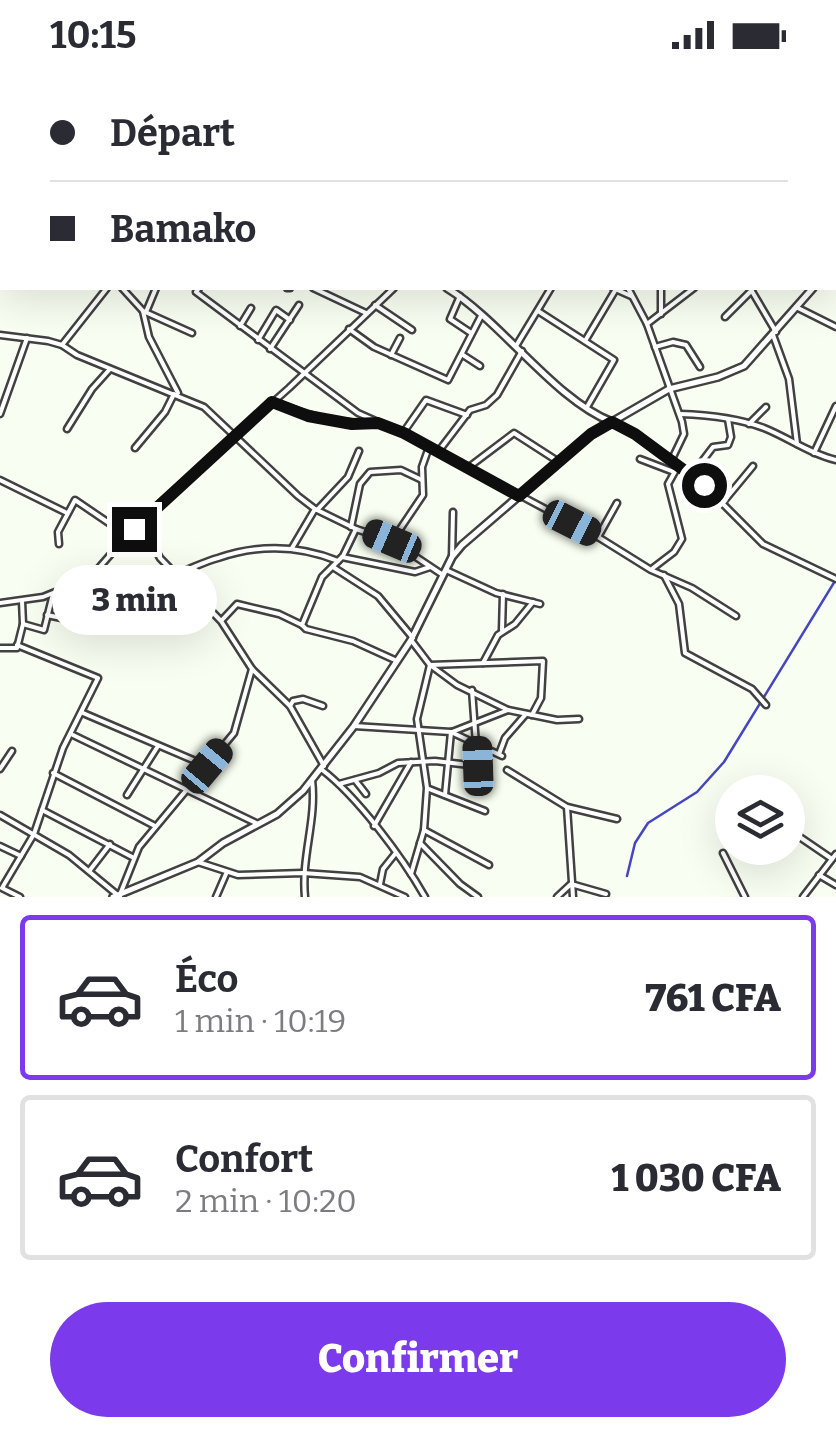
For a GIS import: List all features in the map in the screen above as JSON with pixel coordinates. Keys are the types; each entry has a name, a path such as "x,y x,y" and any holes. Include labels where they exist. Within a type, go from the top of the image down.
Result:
{"street":[{"path":"62,344 106,290"},
{"path":"124,290 144,311 192,333"},
{"path":"155,290 144,311 149,337 176,394"},
{"path":"197,290 303,374 378,423 404,433 598,537 736,616"},
{"path":"318,290 366,314"},
{"path":"0,603 52,594 90,578 152,511 392,290"},
{"path":"438,452 474,407 493,400 550,290"},
{"path":"585,341 614,290"},
{"path":"619,290 630,296"},
{"path":"628,290 655,347 684,434 671,461"},
{"path":"660,314 661,290"},
{"path":"646,324 691,290"},
{"path":"725,316 750,290"},
{"path":"752,290 775,334 789,379 797,444"},
{"path":"118,895 198,862 284,807 312,780 354,726 412,639 452,557 591,434 669,389 739,369 811,290"},
{"path":"471,332 450,320 457,292 586,409 635,434 692,476 724,502 763,544 836,579"},
{"path":"270,349 300,305"},
{"path":"375,305 412,330"},
{"path":"240,326 251,308"},
{"path":"796,308 836,327"},
{"path":"258,340 276,310 290,320"},
{"path":"538,311 614,360 586,409"},
{"path":"349,329 390,355 448,380 483,314"},
{"path":"0,335 62,344 77,356 204,407 316,510 392,541 444,573 537,603 492,642 483,662"},
{"path":"0,414 26,338"},
{"path":"390,355 400,338"},
{"path":"655,347 673,342 686,346 700,367"},
{"path":"463,356 480,366"},
{"path":"67,430 110,368"},
{"path":"135,448 176,394"},
{"path":"404,433 426,400 467,415"},
{"path":"272,402 308,416 352,424 378,423"},
{"path":"814,454 836,406"},
{"path":"749,424 766,407"},
{"path":"678,414 749,424 836,460"},
{"path":"692,476 713,446 728,444 728,419"},
{"path":"468,468 514,433 559,462"},
{"path":"392,541 423,495 422,467 429,447"},
{"path":"292,548 316,510 348,477 359,451"},
{"path":"640,459 674,472"},
{"path":"651,570 668,558 682,539 668,488 678,466"},
{"path":"724,502 752,466"},
{"path":"302,625 314,591 340,559 354,528 360,484 370,472 401,470 422,480"},
{"path":"348,477 360,484"},
{"path":"0,480 68,514"},
{"path":"59,544 58,532 75,500 128,536 154,547 221,621 252,669 290,706 323,767 396,854 425,897"},
{"path":"598,537 617,504"},
{"path":"152,511 154,547"},
{"path":"452,557 453,512"},
{"path":"90,578 142,580 176,574 222,556 265,548 311,550 415,572 430,567"},
{"path":"332,566 378,596 430,665 457,686 508,710 558,720 579,718"},
{"path":"664,575 679,604 685,653 739,681 766,705"},
{"path":"23,624 44,630 52,594"},
{"path":"502,632 503,594"},
{"path":"0,648 16,648 18,644 23,624 22,601"},
{"path":"221,621 237,604 280,614 306,629 376,649 397,661"},
{"path":"47,615 71,620"},
{"path":"18,644 98,678 53,772 34,834 1,888 20,897"},
{"path":"354,726 451,732 500,755 505,738 541,698 543,660 430,665"},
{"path":"411,874 424,830 427,788 417,728 418,708 430,665"},
{"path":"118,895 134,858 155,826 234,733 252,669"},
{"path":"472,690 479,785"},
{"path":"290,706 303,699 323,706"},
{"path":"451,732 508,710"},
{"path":"82,713 207,766"},
{"path":"445,795 451,732"},
{"path":"71,734 258,824"},
{"path":"128,795 158,746"},
{"path":"0,768 12,751"},
{"path":"339,784 398,762 478,766"},
{"path":"374,826 412,762"},
{"path":"507,770 567,808 616,820"},
{"path":"53,772 155,826"},
{"path":"306,897 303,873 307,835 316,810 312,780"},
{"path":"355,780 366,794"},
{"path":"427,788 485,811"},
{"path":"567,808 572,897"},
{"path":"42,810 134,858"},
{"path":"0,815 90,870 118,895"},
{"path":"424,830 489,865"},
{"path":"803,897 834,856 805,839"},
{"path":"90,870 110,844"},
{"path":"420,844 478,897"},
{"path":"0,846 21,856"},
{"path":"380,897 383,870 396,854"},
{"path":"198,862 238,875 303,873 360,878 406,897 416,881"},
{"path":"729,865 745,897"},
{"path":"216,897 227,872"},
{"path":"819,875 836,885"},
{"path":"570,884 606,894"},
{"path":"557,897 570,884"}],"waterway":[{"path":"627,876 635,843 648,823 697,792 724,762 835,581"}],"route":[{"path":"134,529 272,402 308,416 352,424 378,423 404,433 519,496 591,434 612,422 635,434 704,485"}]}
